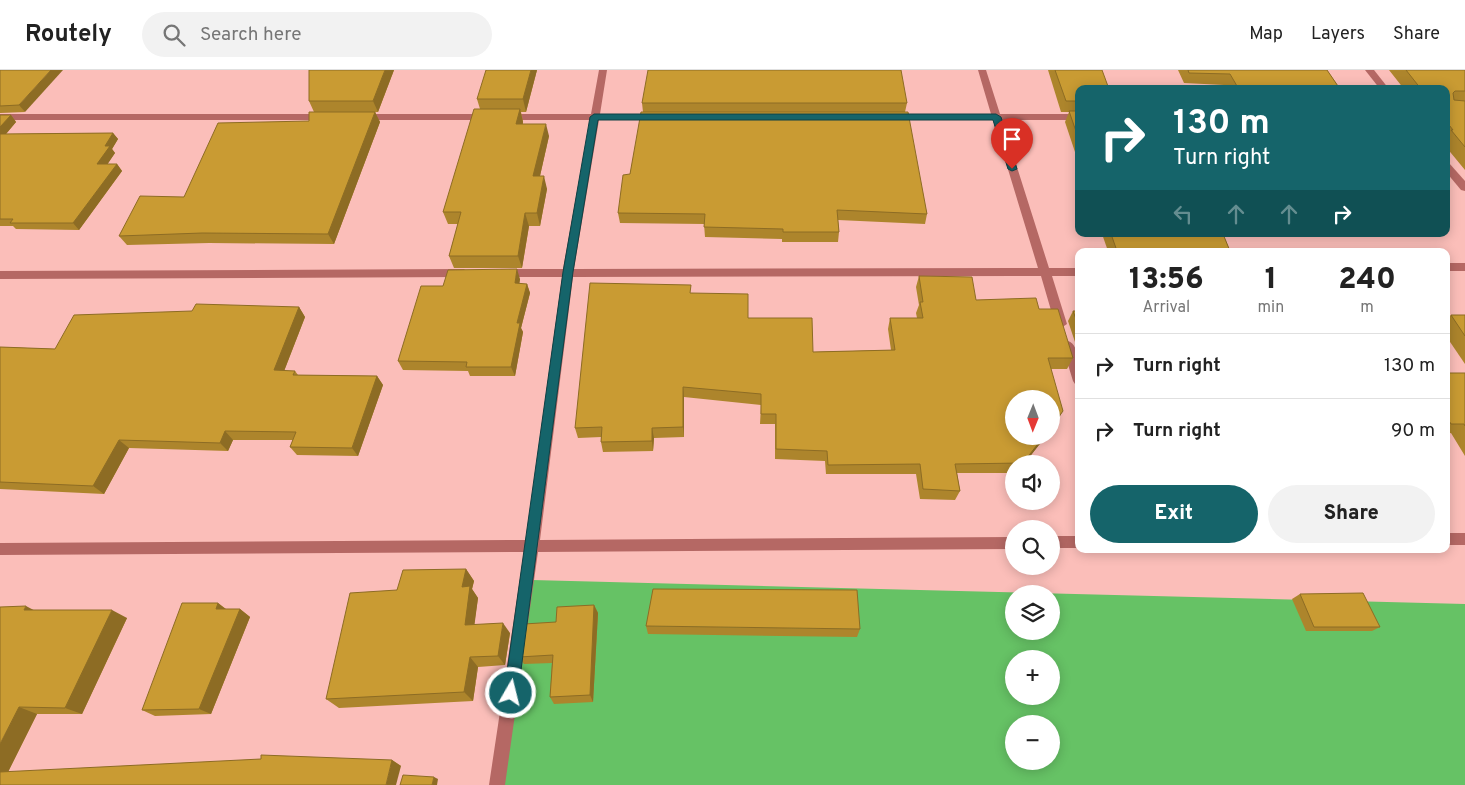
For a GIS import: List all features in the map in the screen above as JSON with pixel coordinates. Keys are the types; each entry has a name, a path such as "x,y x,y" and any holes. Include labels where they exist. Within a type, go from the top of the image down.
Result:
{"street":[{"path":"497,785 532,545 568,272 603,70"},
{"path":"982,70 1075,369"},
{"path":"1369,70 1381,85"},
{"path":"0,117 664,117"},
{"path":"880,117 1075,117"},
{"path":"1450,170 1465,188"},
{"path":"1450,267 1465,266"},
{"path":"0,276 568,272 1075,272"},
{"path":"1450,539 1465,539"},
{"path":"1060,542 1075,542"},
{"path":"0,549 1005,543"}],"green space":[{"path":"532,580 1005,592 1005,640 1060,640 1060,594 1465,604 1465,785 502,785"}],"building":[{"path":"0,70 51,70 19,105 0,106"},
{"path":"309,70 385,70 373,101 309,101"},
{"path":"486,70 531,70 523,99 477,99"},
{"path":"648,70 901,70 907,103 642,103"},
{"path":"1055,70 1102,70 1108,85 1075,85 1075,101 1066,101"},
{"path":"1188,70 1327,70 1337,85 1236,85 1230,74 1189,73"},
{"path":"1406,70 1465,70 1465,91 1455,91 1453,93 1454,100 1465,101 1465,147 1450,126 1450,85 1418,85"},
{"path":"474,109 520,109 516,124 546,124 533,176 544,176 537,213 525,213 518,256 449,256 461,212 443,212"},
{"path":"1069,111 1075,111 1075,128"},
{"path":"309,112 375,112 328,234 202,233 119,236 140,196 184,197 218,123 309,121"},
{"path":"641,112 908,112 927,214 837,210 839,232 783,232 783,229 704,227 705,214 618,213 623,175 630,174"},
{"path":"0,115 11,115 0,127"},
{"path":"113,133 105,146 110,146 97,164 117,164 73,223 10,223 13,219 0,219 0,134"},
{"path":"1112,237 1224,237 1229,248 1116,248"},
{"path":"517,269 515,283 527,284 517,323 520,323 511,367 466,367 467,362 398,361 421,286 443,286 448,270"},
{"path":"919,276 972,277 976,300 1036,298 1039,309 1058,309 1073,358 1048,358 1057,390 1005,390 1005,445 1037,445 1029,455 1005,455 1005,463 955,464 960,491 923,489 920,464 828,465 827,451 776,449 776,414 761,414 761,394 683,387 683,427 652,428 652,441 601,442 602,427 575,428 590,283 691,285 690,293 748,294 748,318 812,318 813,352 895,350 890,318 923,318 920,302 923,302"},
{"path":"196,304 299,307 274,370 295,371 293,375 377,376 352,448 290,447 296,432 225,431 220,443 119,440 93,486 0,482 0,347 55,349 74,315 192,311"},
{"path":"1451,315 1465,315 1465,336"},
{"path":"1450,373 1465,373 1465,426 1464,424 1451,424"},
{"path":"1060,400 1063,411 1060,415"},
{"path":"466,569 462,587 470,586 465,625 503,623 498,656 470,657 464,692 326,699 350,593 397,590 403,570"},
{"path":"653,589 857,590 860,629 646,626"},
{"path":"1363,593 1380,627 1314,627 1300,594"},
{"path":"182,603 218,603 216,609 240,609 199,709 142,710"},
{"path":"594,605 590,695 550,697 553,655 519,657 524,624 556,622 557,607"},
{"path":"26,606 24,610 112,610 65,708 19,707 0,744 0,607"},
{"path":"261,755 392,760 386,785 0,785 0,772 261,759"},
{"path":"403,775 434,777 432,785 400,785"}],"route":[{"path":"511,693 568,272 594,117 996,117 1012,169"}]}
